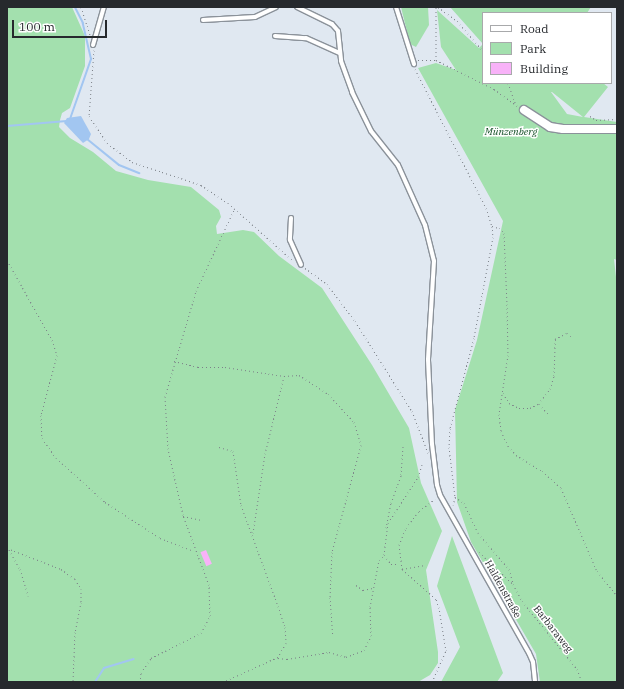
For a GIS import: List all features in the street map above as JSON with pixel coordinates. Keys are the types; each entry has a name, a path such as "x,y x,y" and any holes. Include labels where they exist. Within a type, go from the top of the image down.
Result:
{"street":[{"path":"524,110 550,127 563,130 617,129"}],"lane":[{"path":"93,45 104,7"},
{"path":"203,20 255,17 276,7"},
{"name":"Haldenstraße","path":"297,7 332,24 338,31 340,53 352,92 371,131 398,165 431,243 435,278 428,360 434,469 440,495 469,544 528,653 535,682"},
{"path":"396,7 414,64"},
{"path":"275,36 306,38 340,53"},
{"path":"291,218 290,240 301,265"}],"path":[{"path":"81,7 93,45 94,59 88,105 89,116 96,131 115,150 132,162 195,182 228,203 234,210 301,265 328,284 355,321 412,411 434,469"},
{"path":"436,60 437,7"},
{"path":"437,7 457,21 482,50"},
{"path":"448,508 452,506 455,497 450,464 450,428 474,338 493,237 492,226 486,208 452,146 414,64 418,60 436,60 482,83"},
{"path":"484,84 494,89 524,110"},
{"path":"508,84 517,105"},
{"path":"590,116 596,120 617,119"},
{"path":"140,682 141,673 151,658 202,633 210,616 209,585 194,550 183,515 168,448 165,424 165,397 174,361 196,291 234,210"},
{"path":"492,226 499,228 504,233 509,342 499,414 501,431 508,446 561,488 597,571 617,596"},
{"path":"7,260 52,340 57,355 41,415 42,438 56,458 105,502 160,538 189,551 194,550"},
{"path":"502,393 509,403 519,408 530,408 538,404 550,389 552,383 555,339 567,333 572,338"},
{"path":"174,361 185,366 225,367 284,376 299,375 328,394 354,422 361,445 344,500 332,552 330,597 333,636"},
{"path":"253,534 265,454 284,376"},
{"path":"538,404 549,415"},
{"path":"219,446 233,451 241,505 253,534 285,628 286,643 278,658"},
{"path":"387,533 386,522 401,474 403,446"},
{"path":"223,682 278,658 294,658 329,652 346,657 364,650 371,636 370,607 379,560 384,555 388,523 418,477 422,465"},
{"path":"432,682 446,652 439,608 433,595 402,569 400,564 399,545 406,528 419,511 440,495"},
{"path":"455,497 464,504 478,533 510,569 513,584"},
{"path":"183,515 202,520"},
{"path":"469,544 493,563 513,584"},
{"path":"7,547 20,569 28,596"},
{"path":"9,549 61,570 75,580 81,589 82,602 75,632 73,682"},
{"path":"384,555 391,564 400,564"},
{"path":"402,569 424,564"},
{"name":"Barbaraweg","path":"513,584 522,601 577,669 582,682"},
{"path":"356,585 363,590 373,588"}],"green space":[{"path":"7,7 72,7 85,36 85,66 70,108 62,113 60,120 59,127 70,138 93,152 116,171 148,180 191,187 219,210 221,217 216,226 217,234 243,230 254,232 279,256 322,288 372,365 409,428 421,483 442,531 426,570 438,652 438,663 430,675 418,682 7,682"},
{"path":"401,7 428,7 429,25 416,47 410,44"},
{"path":"450,7 591,7 588,12 482,12 482,43"},
{"name":"Münzenberg","path":"437,10 479,48 482,45 482,84 604,84 608,87 584,117 617,122 617,260 614,259 617,286 617,682 540,682 536,654 471,542 457,502 455,410 477,340 503,221 418,68 436,63 456,70 441,47","holes":["551,92 552,92 583,117 567,114"]},
{"path":"452,536 503,673 497,682 441,682 460,647 437,586"}],"water":[{"path":"81,116 91,134 89,139 83,143 64,123 67,118"}],"building":[{"path":"206,550 212,564 206,566 200,552"}],"waterway":[{"path":"70,119 91,59 83,23 75,7"},
{"path":"7,126 67,121"},
{"path":"87,139 119,165 139,173"},
{"path":"95,682 104,668 134,659"}]}
